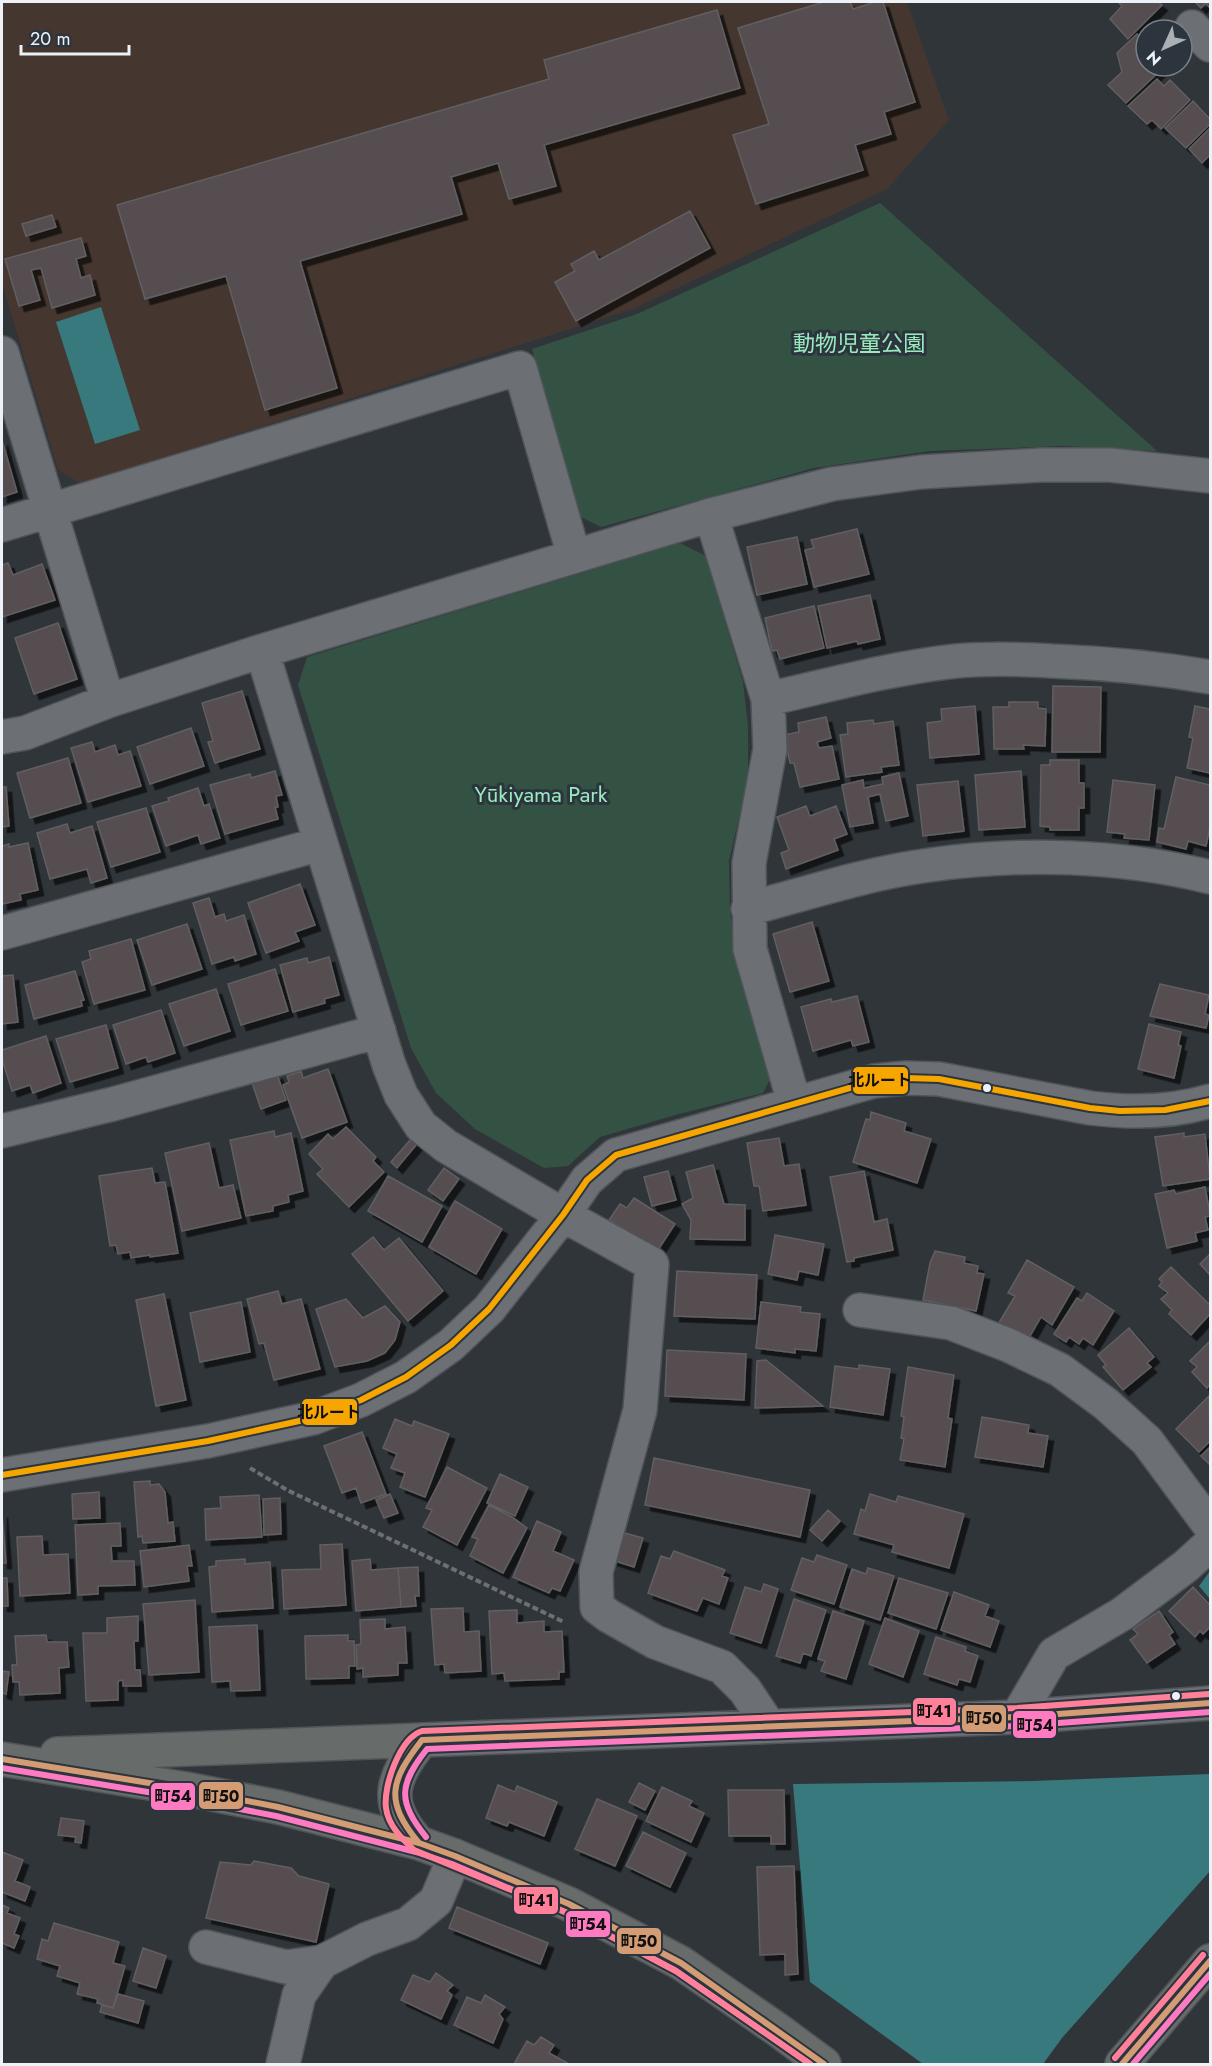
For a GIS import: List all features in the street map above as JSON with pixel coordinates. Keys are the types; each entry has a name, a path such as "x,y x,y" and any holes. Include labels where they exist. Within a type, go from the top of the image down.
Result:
{"main road":[{"path":"2,1757 422,1740"},
{"path":"419,1843 404,1827 395,1807 396,1785 405,1761 422,1740"},
{"path":"2,1757 278,1807 419,1843 455,1856 569,1904 681,1963 824,2064"},
{"path":"1122,2064 1210,1961"}],"street":[{"path":"2,352 48,510 108,701"},
{"path":"2,525 520,368 574,556"},
{"path":"2,737 25,733 108,701 262,651 711,515 832,484 921,472 1041,465 1110,465 1210,476"},
{"path":"711,515 768,699 770,749 749,863 750,949 794,1102"},
{"path":"262,651 379,1031 401,1095 421,1126 446,1146 652,1264 640,1410 596,1572 597,1606 609,1616 655,1642 722,1667 745,1690 769,1726"},
{"path":"768,699 898,670 958,661 1010,659 1106,663 1210,677"},
{"path":"2,933 321,844"},
{"path":"748,909 869,877 929,865 999,857 1057,857 1116,861 1182,870 1210,877"},
{"path":"2,1131 113,1104 379,1031"},
{"path":"2,1475 208,1441 314,1418 362,1400 406,1377 451,1345 489,1309 563,1215 587,1180 616,1155 873,1080 939,1079 1113,1111 1156,1112 1189,1108 1210,1101"},
{"path":"860,1310 951,1323 1008,1345 1060,1370 1106,1404 1147,1442 1210,1526"},
{"path":"1017,1717 1054,1654 1122,1614 1186,1566 1210,1544"},
{"path":"422,1740 1017,1717 1210,1703"},
{"path":"206,1947 286,1967 322,1962 367,1939 408,1924 436,1901 455,1856"},
{"path":"283,2064 299,1995 322,1962"}],"path":[{"path":"208,1441 287,1490 585,1632 609,1616"}],"shaded area":[{"path":"2,2 907,2 949,120 887,189 633,309 81,484 58,470 2,283"}],"green space":[{"name":"動物児童公園","path":"880,203 1157,451 1063,446 930,451 814,468 601,527 577,515 532,349 637,314"},
{"name":"Yūkiyama Park","path":"680,543 706,556 743,682 748,726 748,779 729,861 730,913 740,965 770,1079 763,1093 600,1137 568,1166 544,1168 475,1129 436,1093 411,1048 298,685 307,657"}],"water":[{"path":"101,307 140,430 95,444 56,322"},
{"path":"1210,1571 1210,1599 1199,1586"},
{"path":"1210,1774 1210,1871 1062,2038 1043,2064 923,2064 810,1982 793,1784 1033,1781"}],"building":[{"path":"824,2 850,2 853,9 875,2 883,2 915,102 884,112 891,134 855,145 863,170 756,204 733,135 769,124 738,28"},
{"path":"1118,2 1158,2 1162,5 1149,18 1134,18 1134,33 1128,39 1110,19 1122,6"},
{"path":"1195,2 1210,2 1210,8 1206,3 1201,8"},
{"path":"717,10 740,88 544,145 556,186 509,199 498,163 451,177 462,214 300,261 337,388 265,410 226,276 145,299 117,205 549,79 544,60"},
{"path":"1134,37 1134,78 1152,78 1126,103 1108,85 1122,72 1117,53"},
{"path":"1157,79 1164,86 1170,80 1190,100 1161,129 1152,120 1147,124 1128,106"},
{"path":"1193,101 1210,119 1210,124 1186,148 1165,128"},
{"path":"1210,128 1210,155 1202,163 1189,149"},
{"path":"690,211 710,248 576,321 555,282 575,271 571,264 594,251 599,260"},
{"path":"52,215 56,227 26,236 22,224"},
{"path":"81,238 86,256 76,259 81,278 90,275 95,295 52,308 41,268 31,270 40,300 19,306 5,259"},
{"path":"2,440 17,492 2,497"},
{"path":"857,529 869,574 814,587 805,550 814,548 811,540"},
{"path":"797,537 807,584 757,595 747,547"},
{"path":"8,563 13,575 42,564 55,600 2,617 2,565"},
{"path":"870,595 880,639 858,644 857,641 827,648 818,606"},
{"path":"814,606 824,648 780,659 777,650 772,651 765,618"},
{"path":"58,623 77,679 34,694 15,638"},
{"path":"1053,686 1101,687 1100,752 1052,752"},
{"path":"242,691 260,749 215,763 208,742 213,741 202,703"},
{"path":"1009,702 1038,702 1038,708 1046,709 1045,746 1023,745 1024,749 994,749 993,707 1009,707"},
{"path":"975,706 979,754 930,758 927,723 942,721 941,709"},
{"path":"1195,706 1210,709 1210,773 1187,768 1193,738 1189,737"},
{"path":"826,717 831,738 817,742 819,748 832,746 839,779 800,787 794,763 790,763 784,735 799,732 798,723"},
{"path":"873,720 874,724 893,721 899,765 881,767 882,772 846,777 840,735 848,734 847,723"},
{"path":"191,728 204,766 150,784 137,747"},
{"path":"92,742 95,752 115,745 118,755 130,751 141,786 88,802 71,748"},
{"path":"68,758 81,803 30,818 17,773"},
{"path":"1050,760 1079,760 1079,783 1084,783 1084,808 1079,808 1079,830 1050,830 1050,827 1040,826 1041,765 1050,765"},
{"path":"275,771 282,795 276,796 278,807 275,807 278,819 225,834 210,785 250,774 251,778"},
{"path":"1021,771 1025,827 979,830 975,775"},
{"path":"899,773 908,816 886,821 880,794 868,797 873,823 850,827 842,785 863,780 864,788 883,784 882,777"},
{"path":"1176,777 1210,785 1210,827 1206,846 1188,841 1186,849 1157,842 1159,828 1164,829"},
{"path":"1113,780 1155,785 1149,840 1124,838 1125,834 1107,832"},
{"path":"958,781 964,831 923,836 917,785"},
{"path":"2,787 6,787 9,826 2,827"},
{"path":"198,788 204,806 209,804 220,838 201,844 198,835 166,846 152,806"},
{"path":"806,806 810,816 836,806 847,834 834,839 838,850 786,869 781,853 789,850 777,817"},
{"path":"146,808 160,852 111,867 97,822"},
{"path":"67,824 70,833 92,826 107,878 91,883 87,869 50,879 37,833"},
{"path":"28,843 38,890 20,894 21,900 2,904 2,846"},
{"path":"300,884 315,925 295,932 299,941 266,953 248,903"},
{"path":"209,898 215,917 224,914 226,921 244,915 256,954 235,961 234,957 212,964 193,903"},
{"path":"812,922 829,981 790,992 773,934"},
{"path":"187,924 202,969 152,985 137,940"},
{"path":"131,939 145,990 94,1004 82,962 91,959 89,951"},
{"path":"329,957 339,995 324,999 325,1003 293,1012 280,965 307,958 308,963"},
{"path":"275,969 288,1011 241,1025 228,984"},
{"path":"75,971 84,1000 81,1001 82,1006 34,1019 25,985"},
{"path":"13,975 18,1022 2,1024 2,976"},
{"path":"1160,984 1209,995 1205,1014 1209,1015 1206,1028 1150,1016"},
{"path":"216,989 230,1031 184,1046 169,1004"},
{"path":"857,996 869,1042 853,1046 851,1040 813,1051 801,1007 831,999 832,1002"},
{"path":"161,1010 175,1053 148,1062 146,1057 126,1064 113,1025"},
{"path":"1149,1024 1181,1032 1178,1045 1181,1046 1174,1078 1138,1069"},
{"path":"106,1025 118,1068 70,1082 56,1039"},
{"path":"46,1036 61,1083 33,1093 30,1085 12,1091 2,1059 2,1050"},
{"path":"328,1069 347,1122 302,1138 283,1085 289,1082 287,1076 301,1071 303,1078"},
{"path":"277,1074 286,1100 261,1109 252,1083"},
{"path":"871,1112 906,1123 904,1131 931,1139 917,1183 853,1162 866,1119 870,1120"},
{"path":"346,1127 376,1157 373,1161 384,1172 349,1207 317,1174 323,1169 309,1154 328,1134 333,1139"},
{"path":"274,1131 275,1137 291,1133 303,1191 288,1195 289,1202 273,1206 273,1211 246,1216 230,1140"},
{"path":"1184,1133 1184,1137 1205,1134 1210,1179 1163,1186 1155,1137"},
{"path":"412,1138 417,1144 397,1168 391,1162"},
{"path":"779,1138 784,1166 799,1164 806,1205 763,1211 759,1186 754,1186 747,1143"},
{"path":"209,1143 219,1188 233,1185 241,1218 182,1231 165,1153"},
{"path":"713,1165 724,1204 745,1205 745,1240 690,1239 691,1220 682,1204 693,1198 686,1172"},
{"path":"152,1168 155,1183 165,1182 178,1253 131,1258 130,1252 118,1254 116,1245 110,1246 99,1176"},
{"path":"444,1168 459,1179 443,1201 428,1190"},
{"path":"668,1171 676,1200 652,1206 644,1177"},
{"path":"864,1171 874,1222 887,1219 893,1250 854,1258 854,1261 847,1262 830,1177"},
{"path":"388,1176 442,1206 422,1242 368,1211"},
{"path":"1205,1187 1210,1214 1205,1217 1208,1230 1195,1233 1197,1241 1167,1248 1155,1194 1174,1190 1176,1194"},
{"path":"634,1198 675,1224 658,1250 609,1220 620,1204 627,1208"},
{"path":"455,1201 502,1229 476,1274 429,1247"},
{"path":"775,1235 824,1244 818,1275 799,1271 797,1280 768,1274"},
{"path":"373,1237 384,1250 399,1238 443,1291 408,1321 352,1254"},
{"path":"935,1251 965,1257 964,1263 978,1266 977,1273 984,1274 976,1311 923,1300 930,1263"},
{"path":"1210,1254 1210,1275 1200,1264"},
{"path":"1027,1260 1074,1287 1052,1325 1041,1317 1026,1343 997,1326 1015,1296 1008,1293"},
{"path":"1171,1267 1210,1305 1210,1314 1191,1335 1169,1314 1172,1310 1161,1299 1168,1293 1159,1286 1162,1282 1159,1279"},
{"path":"677,1271 757,1275 755,1319 674,1316"},
{"path":"278,1291 282,1304 301,1299 320,1369 274,1380 264,1343 259,1344 247,1299"},
{"path":"1087,1293 1114,1311 1093,1345 1083,1338 1079,1344 1069,1337 1066,1342 1054,1334 1077,1298 1082,1301"},
{"path":"164,1294 186,1400 156,1406 136,1300"},
{"path":"346,1299 363,1318 385,1306 400,1322 395,1340 385,1353 367,1361 335,1367 316,1309"},
{"path":"241,1302 250,1352 200,1362 190,1313"},
{"path":"761,1302 801,1307 800,1312 820,1314 816,1351 795,1349 795,1353 756,1348"},
{"path":"1129,1328 1154,1357 1147,1363 1151,1367 1123,1390 1103,1367 1106,1365 1098,1355"},
{"path":"1210,1341 1210,1384 1207,1388 1192,1372 1197,1367 1190,1361"},
{"path":"667,1350 746,1354 744,1400 665,1396"},
{"path":"766,1360 823,1406 755,1408 757,1361"},
{"path":"859,1365 890,1369 883,1415 830,1407 835,1366 859,1369"},
{"path":"908,1367 954,1375 948,1418 952,1419 945,1467 900,1460 904,1439 901,1438 904,1417 901,1416"},
{"path":"1209,1396 1210,1441 1199,1452 1176,1429"},
{"path":"982,1417 1029,1425 1028,1433 1048,1436 1043,1467 975,1457"},
{"path":"395,1419 412,1426 414,1421 449,1434 425,1497 400,1487 405,1473 391,1468 397,1454 383,1448"},
{"path":"362,1432 386,1494 361,1503 356,1488 342,1493 324,1446"},
{"path":"1210,1447 1210,1465 1201,1456"},
{"path":"654,1458 810,1490 800,1537 645,1505"},
{"path":"447,1467 487,1488 457,1545 423,1527 432,1510 426,1508"},
{"path":"500,1474 528,1487 515,1516 487,1503"},
{"path":"150,1481 150,1485 159,1484 165,1492 168,1523 173,1522 175,1541 143,1543 142,1536 138,1537 134,1482"},
{"path":"99,1492 100,1518 73,1519 72,1494"},
{"path":"390,1494 398,1513 384,1518 376,1500"},
{"path":"870,1494 896,1502 898,1496 964,1514 949,1568 892,1552 894,1545 854,1534 861,1509 865,1511"},
{"path":"259,1495 262,1537 206,1540 205,1509 221,1508 220,1497"},
{"path":"280,1498 281,1534 264,1535 263,1499"},
{"path":"489,1505 527,1528 503,1573 470,1556 478,1539 472,1537"},
{"path":"828,1510 840,1521 822,1541 810,1530"},
{"path":"2,1512 6,1563 2,1563"},
{"path":"537,1521 561,1532 553,1551 574,1560 560,1591 552,1588 549,1593 513,1577"},
{"path":"120,1523 121,1546 111,1546 112,1561 134,1561 135,1585 98,1586 98,1594 78,1595 75,1525"},
{"path":"621,1532 643,1538 634,1567 612,1560"},
{"path":"42,1536 43,1555 68,1554 70,1593 20,1596 17,1537"},
{"path":"342,1544 346,1605 284,1609 282,1570 321,1569 320,1545"},
{"path":"189,1545 192,1566 187,1566 189,1581 144,1587 140,1551"},
{"path":"674,1551 725,1570 722,1576 728,1578 719,1604 703,1598 697,1611 648,1593 661,1556 670,1559"},
{"path":"817,1555 847,1565 834,1604 791,1590 802,1558 814,1562"},
{"path":"245,1559 245,1564 270,1562 273,1608 212,1612 209,1567 216,1566 216,1561"},
{"path":"370,1559 371,1570 398,1568 401,1607 356,1611 352,1561"},
{"path":"418,1567 419,1596 415,1596 416,1606 401,1607 398,1568"},
{"path":"868,1568 894,1576 880,1620 840,1607 852,1569 866,1574"},
{"path":"2,1578 7,1578 8,1606 2,1606"},
{"path":"899,1578 948,1593 936,1629 888,1613"},
{"path":"764,1584 778,1589 761,1643 730,1633 745,1587 761,1592"},
{"path":"1193,1587 1210,1605 1210,1627 1203,1634 1200,1631 1195,1637 1169,1611"},
{"path":"954,1592 989,1605 985,1616 999,1621 990,1647 941,1630"},
{"path":"794,1599 826,1610 811,1656 803,1653 800,1663 776,1656"},
{"path":"195,1600 199,1672 149,1675 143,1604"},
{"path":"463,1608 464,1632 479,1631 481,1671 445,1673 444,1664 435,1665 431,1609"},
{"path":"517,1610 517,1623 544,1621 544,1632 562,1631 564,1672 559,1672 559,1679 505,1681 504,1673 492,1674 489,1611"},
{"path":"833,1611 864,1621 846,1679 821,1671 825,1661 818,1659"},
{"path":"1159,1611 1173,1632 1169,1635 1175,1644 1147,1663 1130,1640 1138,1634 1133,1629"},
{"path":"138,1616 138,1641 134,1641 135,1670 140,1670 141,1686 123,1686 123,1680 118,1681 118,1700 86,1701 83,1633 107,1633 107,1618"},
{"path":"885,1618 919,1631 903,1677 869,1664"},
{"path":"385,1619 385,1629 405,1627 407,1663 398,1663 398,1675 363,1677 363,1668 357,1669 356,1645 361,1644 360,1620"},
{"path":"257,1625 260,1690 231,1691 230,1681 212,1682 209,1627"},
{"path":"46,1635 47,1642 67,1642 69,1667 59,1668 60,1693 20,1695 19,1682 13,1682 12,1665 17,1665 15,1636"},
{"path":"348,1635 348,1641 354,1641 355,1666 349,1666 349,1678 306,1679 305,1636"},
{"path":"936,1637 966,1647 965,1651 978,1656 970,1682 959,1679 957,1685 924,1674"},
{"path":"2,1671 9,1672 6,1694 2,1693"},
{"path":"639,1783 655,1791 645,1810 629,1802"},
{"path":"498,1785 515,1792 517,1786 557,1802 544,1836 509,1822 507,1826 486,1818"},
{"path":"662,1787 692,1801 689,1806 704,1813 691,1842 646,1821"},
{"path":"728,1790 784,1790 785,1844 771,1844 771,1836 729,1836"},
{"path":"597,1799 637,1816 615,1866 575,1849"},
{"path":"61,1818 84,1821 81,1843 75,1842 76,1837 58,1835"},
{"path":"643,1832 686,1853 670,1887 626,1866"},
{"path":"2,1852 23,1860 15,1881 30,1887 25,1901 2,1892"},
{"path":"254,1861 291,1868 299,1876 329,1884 316,1942 206,1918 220,1862 251,1865"},
{"path":"794,1866 798,1974 785,1975 785,1954 760,1955 757,1867"},
{"path":"2,1905 9,1908 7,1913 20,1918 14,1934 19,1936 14,1948 2,1943"},
{"path":"457,1907 548,1943 540,1964 449,1928"},
{"path":"54,1923 119,1942 113,1963 125,1966 113,2008 97,2003 98,1999 77,1994 80,1983 57,1976 60,1966 37,1959 42,1939 48,1941"},
{"path":"143,1948 166,1956 156,1988 133,1981"},
{"path":"436,1973 453,1985 447,1991 452,1995 441,2019 401,2000 413,1975 430,1982"},
{"path":"118,1994 144,2001 138,2023 100,2012 102,2005 113,2008"},
{"path":"485,1995 505,2007 499,2014 503,2019 493,2043 454,2025 467,1997 481,2003"},
{"path":"541,2037 554,2045 549,2053 569,2064 514,2064 527,2041 534,2045"}],"transit line":[{"name":"北ルート","path":"2,1475 208,1441 313,1418 361,1400 406,1377 451,1345 489,1309 563,1215 587,1180 616,1155 874,1081 906,1078 939,1079 1090,1108 1120,1111 1165,1110 1210,1101"},
{"name":"町41","path":"810,2064 676,1971 565,1912 414,1850 393,1826 386,1808 390,1776 407,1743 414,1735 422,1731 1017,1708 1209,1694"},
{"name":"町50","path":"419,1843 400,1815 395,1791 403,1767 422,1740 1017,1717 1210,1703"},
{"name":"町54","path":"426,1837 410,1813 405,1793 411,1773 427,1749 1017,1726 1210,1712"},
{"name":"町50","path":"2,1759 186,1789 278,1807 419,1843 455,1856 569,1904 681,1963 824,2064"},
{"name":"町54","path":"2,1768 184,1798 276,1816 416,1852 452,1864 565,1912 676,1971 810,2064"},
{"name":"町41","path":"1115,2058 1203,1955"},
{"name":"町50","path":"1122,2064 1210,1961"},
{"name":"町54","path":"1133,2064 1210,1974"}]}
